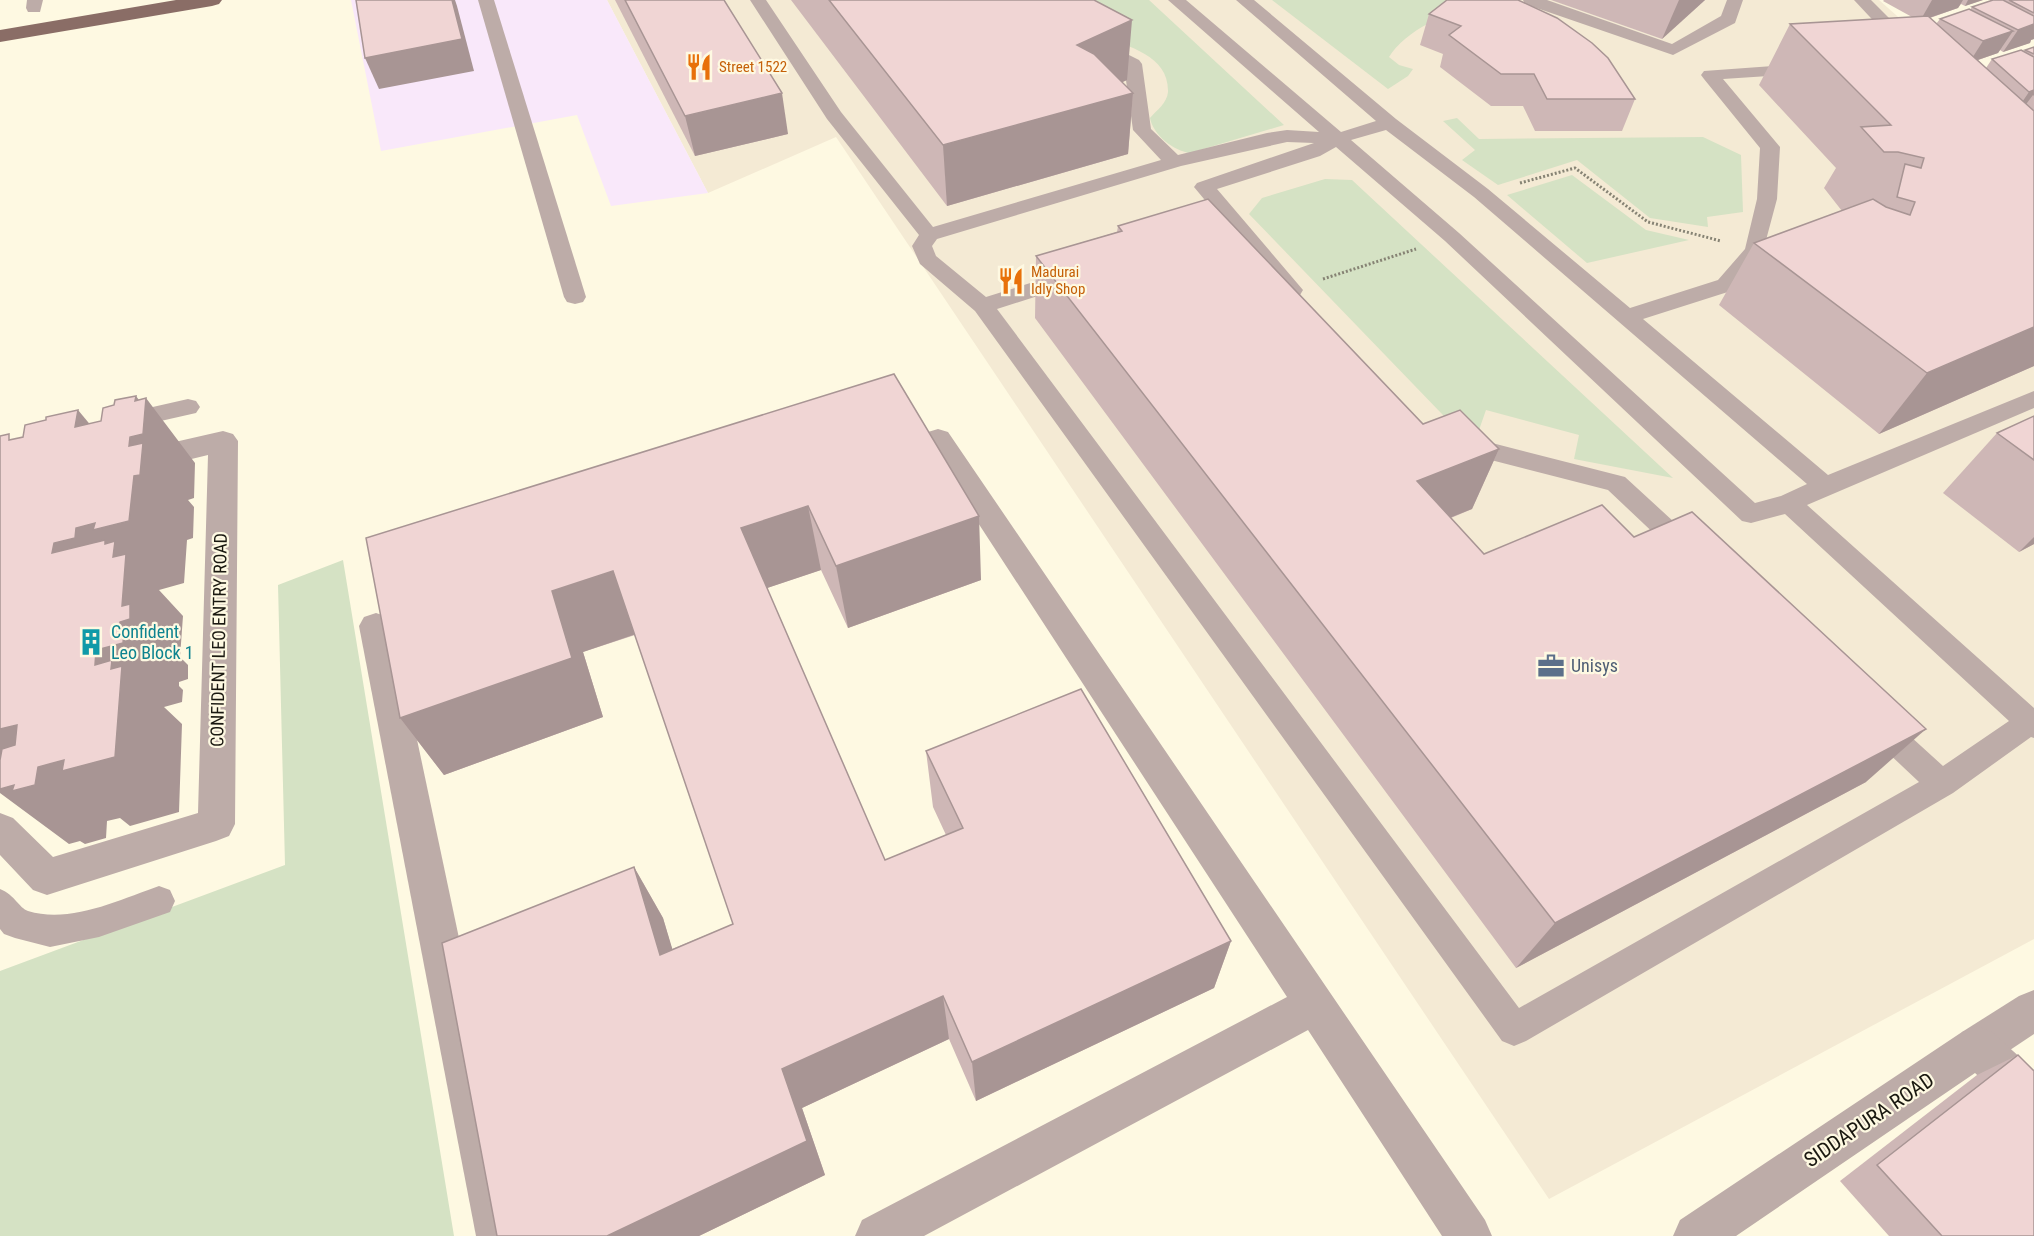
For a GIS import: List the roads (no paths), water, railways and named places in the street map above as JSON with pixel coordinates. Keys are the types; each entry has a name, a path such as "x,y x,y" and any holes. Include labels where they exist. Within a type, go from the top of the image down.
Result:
{"main road":[{"path":"0,36 212,0"},
{"path":"12,12 35,4 58,4"}],"street":[{"path":"938,439 1469,1236"},
{"name":"CONFIDENT LEO ENTRY ROAD","path":"0,830 47,877 216,824 223,441 112,467"},
{"path":"376,626 499,1236"},
{"path":"878,1236 1314,1005"},
{"name":"SIDDAPURA ROAD","path":"1696,1236 2034,1010"},
{"path":"1977,1047 2034,1099"}],"lane":[{"path":"486,0 575,297"},
{"path":"758,0 834,115 929,235"},
{"path":"1176,0 1452,237 1751,514 1789,503 2034,399"},
{"path":"1244,0 1389,123 1481,193 1825,486"},
{"path":"1531,0 1673,50 1729,19 1735,0"},
{"path":"1862,0 1920,60"},
{"path":"1084,37 1133,64 1142,130 1174,162"},
{"path":"1628,316 1726,285 1755,250 1767,199 1770,147 1710,75 1815,68"},
{"path":"1300,298 1226,228 1204,187 1313,152 1336,139 1389,123"},
{"path":"1336,139 1287,136 1174,162 929,235 922,246 927,259 983,306 1514,1029 1942,784 2032,724 1789,503"},
{"path":"983,306 1093,271"},
{"path":"99,427 188,407"},
{"path":"1442,439 1616,483 1704,565"},
{"path":"1863,711 1942,784"},
{"path":"0,904 15,922 50,933 99,922 159,901"}],"place":[{"name":"Street 1522","path":"699,67"},
{"name":"Madurai Idly Shop","path":"1011,281"},
{"name":"Confident Leo Block 1","path":"91,642"},
{"name":"Unisys","path":"1551,666"}]}
